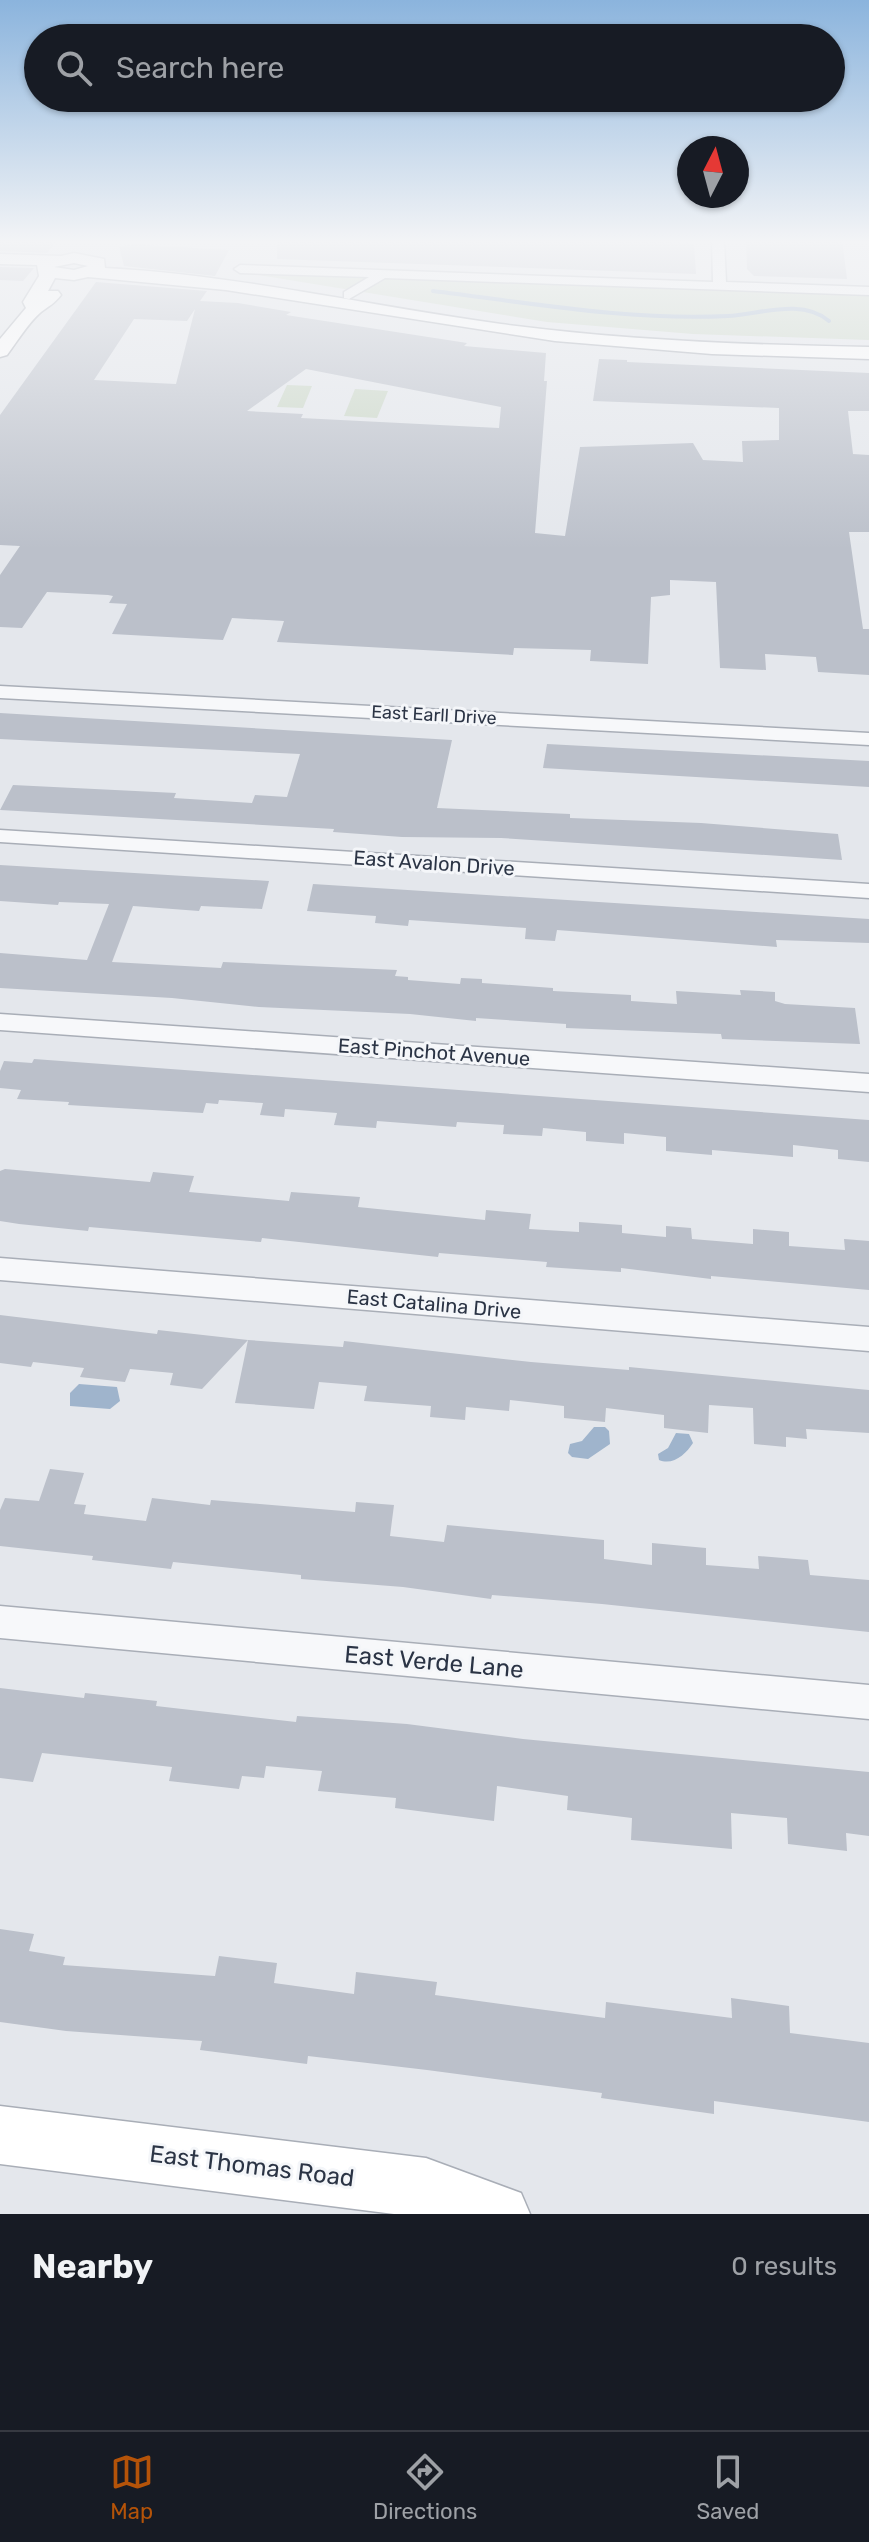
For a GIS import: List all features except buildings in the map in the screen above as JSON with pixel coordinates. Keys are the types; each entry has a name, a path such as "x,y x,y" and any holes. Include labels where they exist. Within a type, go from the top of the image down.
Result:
{"main road":[{"path":"635,342 869,353"},
{"path":"823,342 869,344"},
{"name":"East Thomas Road","path":"0,2135 426,2188 500,2214"}],"street":[{"name":"East Earll Drive","path":"0,692 869,739"},
{"name":"East Avalon Drive","path":"0,836 869,891"},
{"name":"East Pinchot Avenue","path":"0,1022 869,1083"},
{"name":"East Catalina Drive","path":"0,1269 869,1339"},
{"name":"East Verde Lane","path":"0,1622 869,1702"}],"green space":[{"path":"287,385 312,386 303,408 277,407"},
{"path":"355,389 388,391 377,418 344,416"}],"water":[{"path":"79,1384 117,1387 120,1401 110,1409 70,1406 70,1393"},
{"path":"594,1427 605,1427 609,1431 610,1444 588,1459 572,1457 568,1453 570,1444 582,1441"},
{"path":"676,1433 689,1434 693,1443 674,1460 659,1460 658,1454 668,1448"}]}
